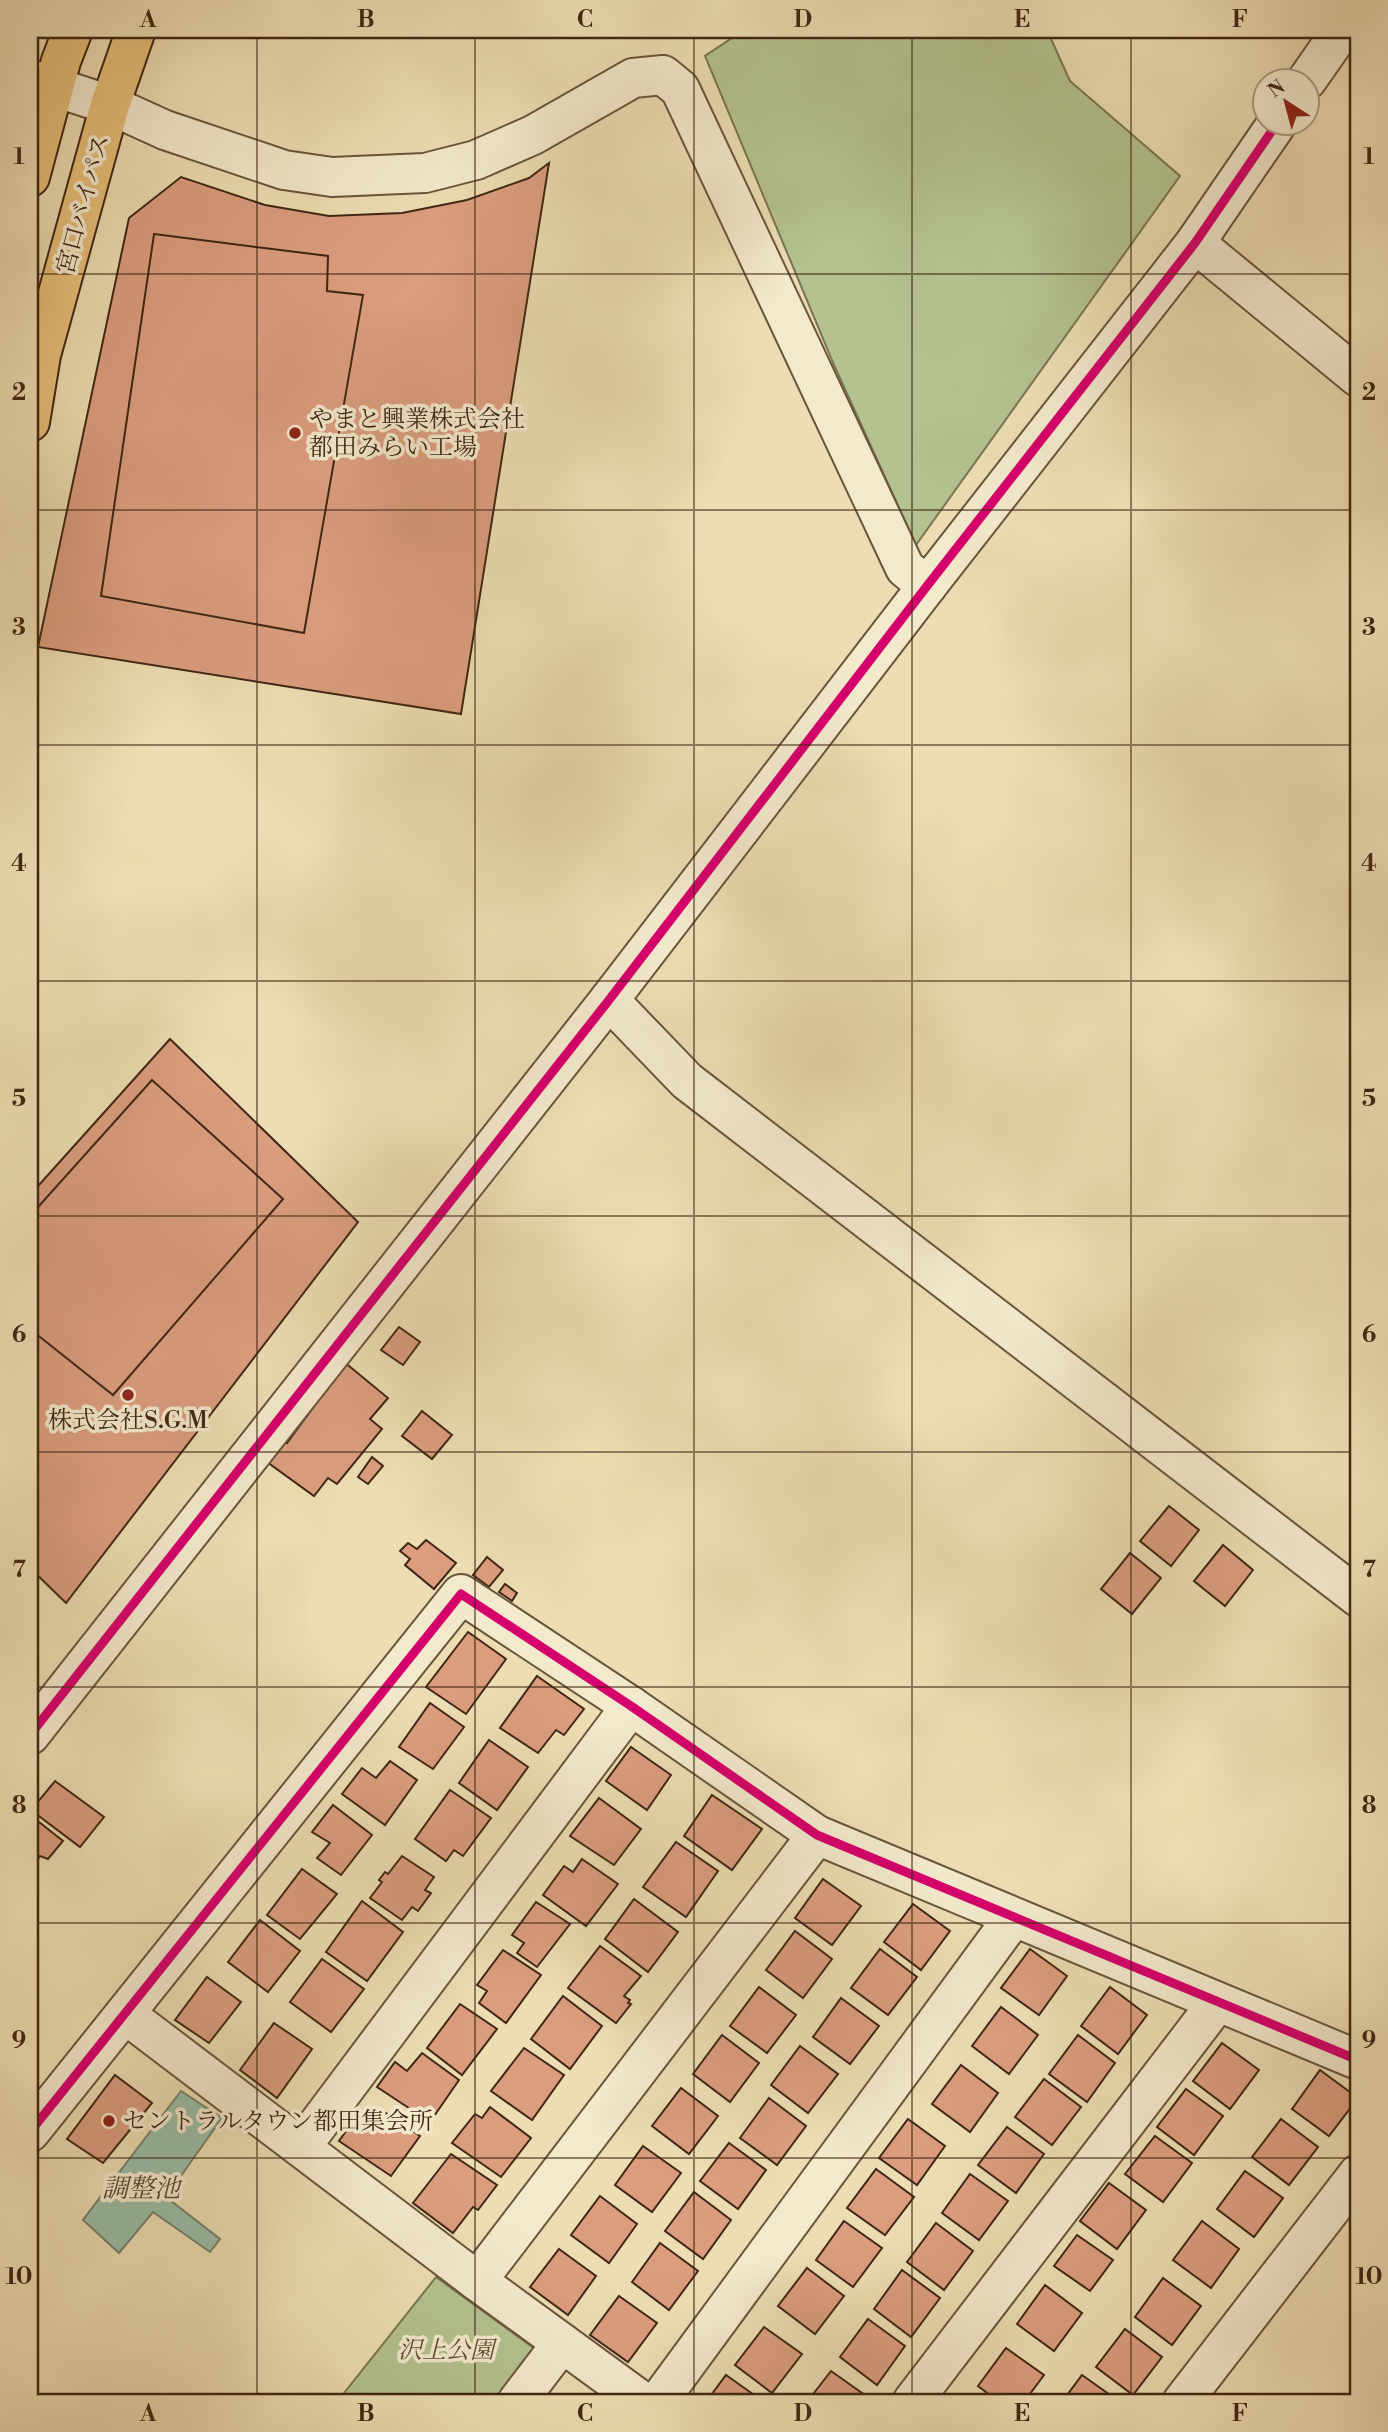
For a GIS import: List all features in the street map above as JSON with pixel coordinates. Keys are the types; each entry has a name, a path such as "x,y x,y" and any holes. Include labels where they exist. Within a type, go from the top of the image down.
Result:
{"highway":[{"path":"30,177 42,83 73,30"},
{"name":"宮口バイパス","path":"30,422 41,355 110,105 136,30"}],"street":[{"path":"1317,66 1342,30"},
{"path":"42,83 110,105 165,130 284,170 332,177 425,173 476,160 533,135 633,78 663,75 680,89 905,568 927,586"},
{"path":"30,1735 609,1000 1195,243 1268,136"},
{"path":"1195,243 1358,377"},
{"path":"609,1000 687,1081 1358,1597"},
{"path":"30,2132 461,1594 631,1706 817,1835 1358,2060"},
{"path":"301,2147 631,1706"},
{"path":"477,2281 817,1835"},
{"path":"658,2402 1013,1918"},
{"path":"912,2402 1217,2003"},
{"path":"125,2014 477,2281 643,2402"},
{"path":"1182,2402 1358,2174"},
{"path":"517,2402 562,2343"}],"green space":[{"path":"744,30 1047,30 1070,81 1180,176 916,545 834,365 705,56"},
{"name":"沢上公園","path":"436,2277 535,2349 494,2402 337,2402"}],"water":[{"name":"調整池","path":"181,2091 222,2118 166,2197 220,2239 210,2252 153,2212 119,2253 83,2220"}],"building":[{"name":"やまと興業株式会社 都田みらい工場","path":"549,163 461,714 38,647 129,218 181,177 265,205 329,216 402,213 467,200 529,178"},
{"path":"154,234 328,256 327,291 363,295 304,633 101,596"},
{"name":"株式会社S.G.M","path":"170,1039 358,1222 66,1603 30,1568 30,1195"},
{"path":"152,1080 283,1199 113,1395 30,1329 30,1216"},
{"path":"399,1327 420,1342 403,1365 381,1350"},
{"path":"343,1361 388,1398 370,1419 382,1429 337,1484 328,1478 314,1496 267,1462 283,1440 287,1443 328,1387"},
{"path":"422,1411 452,1435 432,1459 402,1436"},
{"path":"372,1457 383,1466 368,1484 358,1477"},
{"path":"1169,1506 1199,1530 1171,1566 1140,1541"},
{"path":"426,1540 456,1563 434,1589 405,1565 410,1559 400,1551 408,1543 417,1549"},
{"path":"1223,1545 1253,1570 1225,1606 1194,1581"},
{"path":"1130,1553 1161,1578 1132,1614 1101,1589"},
{"path":"487,1557 503,1570 489,1587 473,1575"},
{"path":"505,1584 517,1593 512,1601 499,1592"},
{"path":"468,1632 506,1659 466,1714 426,1687"},
{"path":"537,1676 584,1709 564,1735 556,1730 538,1753 500,1728"},
{"path":"430,1703 464,1727 433,1769 399,1747"},
{"path":"489,1740 528,1767 497,1810 459,1783"},
{"path":"631,1747 671,1775 647,1810 606,1781"},
{"path":"390,1761 417,1780 385,1825 342,1794 362,1768 376,1778"},
{"path":"55,1781 104,1817 80,1847 31,1810"},
{"path":"450,1790 491,1818 463,1856 454,1850 446,1861 415,1839"},
{"path":"712,1795 762,1829 732,1870 684,1836"},
{"path":"599,1798 641,1829 614,1865 570,1836"},
{"path":"333,1805 372,1835 341,1875 317,1858 330,1843 312,1832"},
{"path":"39,1822 63,1841 48,1859 40,1856 30,1870 30,1823 35,1827"},
{"path":"676,1842 718,1871 686,1917 643,1887"},
{"path":"402,1856 434,1877 425,1890 431,1893 418,1911 412,1907 402,1920 370,1898 382,1882 379,1880 385,1872 388,1874"},
{"path":"582,1859 618,1884 586,1926 543,1895 564,1866 573,1872"},
{"path":"302,1869 337,1894 300,1939 267,1915"},
{"path":"823,1879 861,1906 832,1945 795,1918"},
{"path":"634,1899 678,1932 648,1972 605,1939"},
{"path":"362,1901 403,1932 367,1981 326,1952"},
{"path":"536,1902 570,1924 537,1967 517,1953 524,1943 512,1935"},
{"path":"913,1904 950,1931 921,1970 884,1942"},
{"path":"260,1920 300,1951 268,1992 228,1962"},
{"path":"795,1931 832,1959 803,1998 766,1970"},
{"path":"600,1946 641,1976 624,1996 631,2004 616,2023 568,1988"},
{"path":"880,1949 917,1977 888,2015 851,1988"},
{"path":"1030,1949 1067,1976 1039,2015 1001,1988"},
{"path":"503,1950 541,1975 506,2023 479,2003 487,1991 477,1985"},
{"path":"322,1959 364,1989 331,2032 290,2002"},
{"path":"207,1977 241,2002 209,2043 175,2020"},
{"path":"759,1987 796,2015 767,2053 730,2026"},
{"path":"1110,1987 1147,2015 1118,2054 1081,2026"},
{"path":"563,1996 602,2026 570,2069 531,2039"},
{"path":"841,1998 879,2026 850,2064 813,2037"},
{"path":"460,2004 497,2029 462,2075 427,2048"},
{"path":"1001,2007 1038,2035 1009,2074 972,2046"},
{"path":"274,2023 312,2049 277,2098 240,2070"},
{"path":"722,2035 759,2063 730,2102 693,2074"},
{"path":"1078,2035 1115,2063 1087,2102 1049,2074"},
{"path":"1222,2043 1259,2070 1230,2109 1193,2081"},
{"path":"800,2046 838,2074 808,2113 771,2085"},
{"path":"524,2048 564,2075 532,2120 491,2091"},
{"path":"422,2053 459,2080 430,2122 377,2087 395,2062 407,2071"},
{"path":"961,2065 998,2093 970,2132 932,2104"},
{"path":"1320,2070 1358,2098 1329,2136 1292,2109"},
{"name":"セントラルタウン都田集会所","path":"115,2075 152,2103 103,2163 67,2139"},
{"path":"1044,2079 1081,2107 1052,2145 1015,2117"},
{"path":"681,2088 718,2116 689,2154 652,2126"},
{"path":"1186,2089 1223,2116 1194,2155 1157,2127"},
{"path":"769,2098 806,2126 777,2165 740,2138"},
{"path":"490,2107 531,2138 501,2177 452,2143 475,2114 482,2118"},
{"path":"380,2109 420,2136 391,2176 339,2141 359,2113 371,2122"},
{"path":"908,2119 945,2146 917,2185 879,2158"},
{"path":"1281,2119 1318,2147 1289,2185 1252,2157"},
{"path":"1007,2127 1044,2154 1016,2193 978,2165"},
{"path":"1155,2136 1192,2163 1163,2202 1125,2174"},
{"path":"729,2143 766,2170 738,2209 700,2181"},
{"path":"643,2146 681,2173 652,2212 615,2185"},
{"path":"451,2154 497,2185 478,2210 473,2207 453,2233 413,2203"},
{"path":"876,2169 914,2197 885,2235 847,2208"},
{"path":"1245,2171 1283,2198 1254,2237 1217,2209"},
{"path":"970,2174 1008,2201 979,2240 942,2213"},
{"path":"1109,2183 1146,2210 1117,2249 1080,2221"},
{"path":"694,2192 731,2220 703,2259 665,2231"},
{"path":"600,2196 637,2224 609,2263 571,2235"},
{"path":"844,2221 882,2248 853,2287 816,2260"},
{"path":"1202,2221 1239,2249 1211,2288 1173,2260"},
{"path":"936,2223 973,2251 944,2290 907,2262"},
{"path":"1077,2235 1113,2260 1090,2291 1054,2266"},
{"path":"660,2243 698,2271 669,2310 632,2282"},
{"path":"559,2249 596,2276 568,2315 530,2287"},
{"path":"807,2268 844,2296 815,2334 778,2306"},
{"path":"902,2270 940,2298 911,2337 874,2309"},
{"path":"1163,2278 1201,2306 1172,2345 1135,2317"},
{"path":"1045,2285 1082,2313 1054,2351 1017,2324"},
{"path":"619,2296 657,2323 628,2362 590,2335"},
{"path":"868,2319 905,2346 877,2385 840,2357"},
{"path":"764,2327 802,2354 772,2393 735,2365"},
{"path":"1125,2329 1162,2357 1133,2395 1096,2367"},
{"path":"1006,2348 1044,2375 1024,2402 999,2402 978,2386"},
{"path":"831,2371 869,2398 866,2402 807,2402"},
{"path":"726,2375 764,2402 706,2402"},
{"path":"1082,2375 1120,2402 1062,2402"}],"cycle path":[{"path":"30,1735 609,1000 1195,243 1268,136"},
{"path":"30,2132 461,1594 631,1706 817,1835 1358,2060"}],"place":[{"name":"やまと興業株式会社 都田みらい工場","path":"295,433"},
{"name":"株式会社S.G.M","path":"128,1395"},
{"name":"セントラルタウン都田集会所","path":"109,2121"}]}
